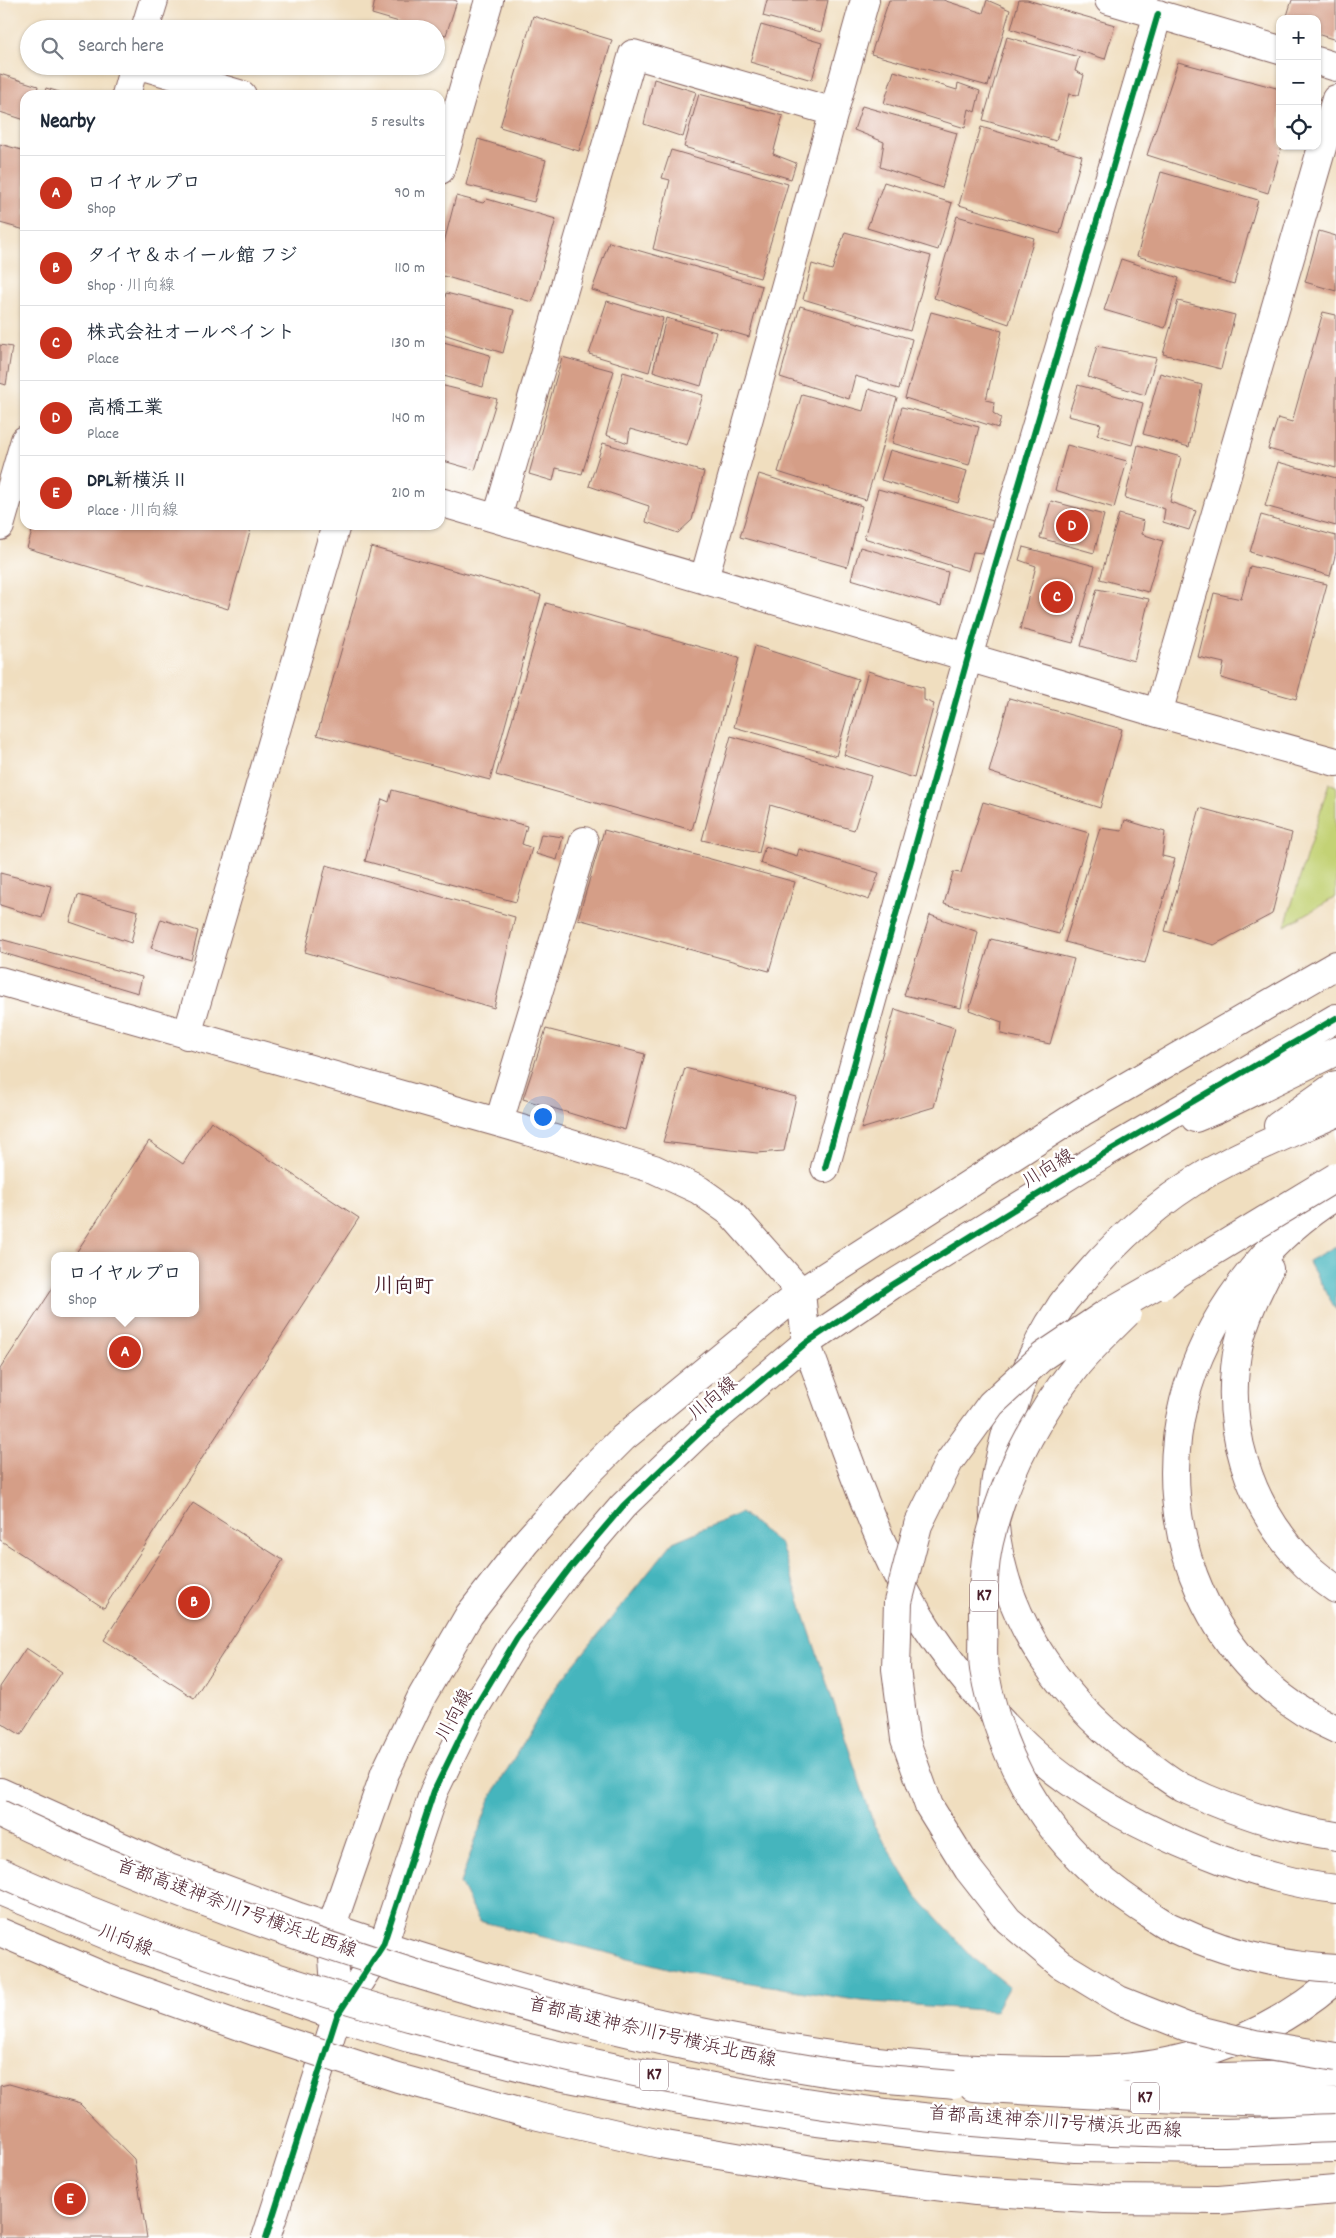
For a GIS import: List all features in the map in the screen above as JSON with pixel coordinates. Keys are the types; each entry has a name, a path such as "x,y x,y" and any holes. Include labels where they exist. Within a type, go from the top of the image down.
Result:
{"main road":[{"path":"148,20 154,0"},
{"path":"445,149 489,0"},
{"path":"704,579 865,0"},
{"path":"1109,0 1276,49"},
{"path":"825,1168 968,657 1158,14"},
{"path":"497,518 633,54 834,112"},
{"path":"1321,62 1336,67"},
{"path":"127,90 132,75"},
{"path":"174,75 225,90"},
{"path":"1158,712 1336,99"},
{"path":"0,526 20,457"},
{"path":"445,503 968,657 1336,762"},
{"path":"187,1035 335,530"},
{"path":"499,1122 584,841"},
{"name":"川向線","path":"337,2016 331,1928 385,1773 422,1696 469,1615 525,1543 586,1475 623,1438 800,1292 1082,1112 1336,965"},
{"path":"0,981 499,1122 654,1169 699,1190 730,1212 800,1292 806,1343 867,1505 894,1567 927,1627 973,1689 1023,1742 1070,1782 1132,1821 1194,1850 1262,1874 1336,1889"},
{"name":"川向線","path":"337,2016 383,1946 434,1791 473,1712 517,1638 570,1568 656,1472 700,1432 806,1343 892,1285 1105,1153 1336,1018"},
{"path":"1105,1153 1217,1109 1336,1051"},
{"path":"1336,1085 1226,1163 1177,1194 1129,1231 1060,1306 1032,1352 1014,1402 999,1460 994,1515 1002,1568 1019,1618 1048,1666 1083,1710 1127,1750 1181,1787 1241,1813 1308,1832 1336,1836"},
{"path":"1226,1163 1336,1113"},
{"name":"K7","path":"1336,1177 1176,1274 1128,1312 1078,1364 1038,1420 1008,1480 989,1544 983,1605 984,1666 996,1724 1022,1784 1059,1837 1108,1887 1169,1927 1238,1954 1310,1968 1336,1969"},
{"path":"1328,1201 1293,1236 1270,1267 1252,1304 1239,1342 1233,1382 1235,1422 1243,1462 1259,1501 1280,1535 1291,1548 1307,1566 1336,1589"},
{"path":"1328,1201 1288,1232 1261,1261 1235,1294 1214,1326 1197,1362 1184,1401 1177,1447 1176,1492 1182,1534 1193,1578 1213,1619 1238,1656 1273,1690 1316,1720 1336,1729"},
{"path":"1176,1274 1104,1315 1043,1356 991,1404 949,1462 918,1526 898,1602 896,1668 905,1740 929,1806 968,1869 1008,1920 1060,1964 1120,2000 1187,2027 1256,2044 1336,2057"},
{"path":"0,1792 169,1868 383,1946 556,1997 696,2031 830,2054 951,2068 1060,2071 1132,2068 1187,2057 1229,2043 1273,2025 1315,1997 1336,1979"},
{"name":"首都高速神奈川7号横浜北西線","path":"0,1814 158,1884 287,1933 564,2018 702,2050 817,2070 954,2085 1115,2097 1275,2103 1336,2102"},
{"name":"首都高速神奈川7号横浜北西線","path":"0,1872 148,1933 286,1981 426,2023 553,2055 683,2081 812,2102 915,2115 1068,2128 1213,2133 1336,2128"},
{"name":"川向線","path":"0,1892 138,1948 337,2016"},
{"path":"0,1932 117,1982 257,2032 389,2075 530,2114 660,2144 824,2172 986,2192 1105,2199 1220,2200 1336,2190"},
{"path":"266,2238 337,2016 409,2038 549,2074 680,2100 809,2121 943,2137 1075,2148 1215,2150 1336,2148"},
{"path":"954,2085 1336,2074"}],"green space":[{"path":"1329,783 1336,786 1336,897 1285,926"}],"water":[{"path":"1336,1246 1336,1310 1308,1261"},
{"path":"741,1513 781,1545 874,1825 916,1895 972,1957 1009,1986 995,2011 861,2001 684,1972 479,1921 460,1883 490,1799 555,1688 673,1542"}],"building":[{"path":"375,0 457,1 446,35 445,20 392,20 372,14"},
{"path":"767,0 828,0 821,32 763,16"},
{"path":"889,0 943,0 983,13 987,0 1010,10 988,86 871,54"},
{"path":"1019,0 1027,0 1115,25 1105,59 1011,29"},
{"path":"1292,0 1336,0 1336,40 1321,35 1321,15 1287,15"},
{"path":"533,16 612,40 579,151 500,127"},
{"path":"761,25 822,43 812,80 750,62"},
{"path":"1007,37 1079,57 1075,71 1084,75 1079,95 1069,94 1056,141 983,120"},
{"path":"1178,62 1276,88 1276,150 1281,150 1268,193 1147,155"},
{"path":"894,71 957,90 958,83 980,91 975,112 969,109 965,128 884,103"},
{"path":"0,74 38,86 37,90 20,90 20,118 0,112"},
{"path":"654,79 696,92 683,137 644,124"},
{"path":"699,94 783,116 773,154 796,163 791,179 684,147"},
{"path":"862,106 957,133 942,188 880,167 884,142 854,130"},
{"path":"981,127 1082,156 1060,234 959,205"},
{"path":"478,139 546,160 534,202 466,185"},
{"path":"0,144 20,150 20,229 0,223"},
{"path":"671,150 788,184 760,278 653,249 670,180 662,178"},
{"path":"1161,172 1258,200 1234,284 1137,256"},
{"path":"884,182 952,203 938,250 867,228"},
{"path":"456,196 483,203 487,199 556,219 532,302 445,276 445,239"},
{"path":"957,216 1034,238 1009,324 934,298"},
{"path":"1319,231 1336,236 1336,291 1305,282"},
{"path":"845,232 931,256 910,331 803,299 812,264 832,270"},
{"path":"609,242 762,286 749,337 592,290"},
{"path":"1121,259 1179,278 1165,328 1104,310"},
{"path":"446,293 514,310 503,353 445,335"},
{"path":"607,301 663,318 649,372 589,354"},
{"path":"1178,301 1235,315 1221,369 1163,354"},
{"path":"800,306 912,339 899,389 855,376 849,399 780,377"},
{"path":"931,312 1002,331 986,400 994,402 993,413 1001,418 998,428 905,398"},
{"path":"1323,312 1336,315 1336,468 1268,449 1278,418 1292,422"},
{"path":"666,318 716,332 701,386 653,371"},
{"path":"445,342 490,355 483,387 445,376"},
{"path":"0,345 12,347 6,385 0,383"},
{"path":"1097,346 1156,358 1145,395 1088,377"},
{"path":"562,357 614,371 582,474 556,468 553,481 529,474"},
{"path":"623,372 703,395 687,445 630,429 628,443 606,435"},
{"path":"1160,373 1202,385 1189,447 1143,434"},
{"path":"1078,385 1143,403 1132,445 1097,435 1101,424 1068,416"},
{"path":"445,386 497,399 475,470 445,461"},
{"path":"869,389 897,398 866,500 778,472 802,394 863,411"},
{"path":"902,407 979,427 969,465 892,443"},
{"path":"603,443 704,472 692,520 678,533 646,522 649,506 589,486"},
{"path":"1067,445 1127,461 1114,508 1055,490"},
{"path":"1138,445 1181,457 1170,502 1196,511 1189,530 1163,522 1165,509 1125,498"},
{"path":"890,450 967,471 958,503 881,480"},
{"path":"1278,462 1336,478 1336,526 1265,506"},
{"path":"759,474 862,506 847,567 740,537"},
{"path":"878,489 993,521 983,553 973,552 968,571 864,538"},
{"path":"1051,501 1104,515 1094,553 1040,538"},
{"path":"1119,514 1144,521 1142,534 1163,541 1148,592 1100,579"},
{"path":"1261,515 1336,536 1336,552 1330,576 1250,552"},
{"path":"32,530 251,530 228,609 27,548"},
{"path":"371,547 541,595 490,780 317,735"},
{"path":"860,547 948,572 941,606 851,579"},
{"path":"1023,547 1095,566 1073,643 1020,629 1036,566 1019,560"},
{"path":"1250,566 1327,584 1296,699 1221,678 1224,663 1198,657 1214,593 1241,599"},
{"path":"1097,589 1149,599 1134,661 1081,646"},
{"path":"546,603 739,658 692,830 496,775"},
{"path":"755,646 858,679 836,756 734,727"},
{"path":"868,671 924,688 924,700 934,704 914,778 844,755"},
{"path":"1009,698 1122,729 1100,808 989,772"},
{"path":"731,736 871,776 854,830 770,805 759,853 702,840"},
{"path":"392,790 527,826 522,844 532,848 516,902 365,861 382,799 389,802"},
{"path":"983,802 1089,833 1059,934 944,904 953,872 961,873"},
{"path":"1200,808 1292,833 1272,914 1214,945 1165,931"},
{"path":"1125,820 1165,832 1162,856 1175,859 1145,963 1065,942 1100,828 1122,831"},
{"path":"604,830 795,882 769,971 578,919"},
{"path":"541,834 563,837 557,860 536,854"},
{"path":"765,846 797,856 799,849 879,873 869,900 760,863"},
{"path":"326,865 515,917 494,1008 305,952"},
{"path":"0,873 51,886 42,918 0,905"},
{"path":"78,895 138,911 131,943 70,922"},
{"path":"930,915 978,932 961,1008 904,995"},
{"path":"161,919 198,931 191,960 151,948"},
{"path":"0,939 142,977 138,993 0,952"},
{"path":"991,939 1074,959 1050,1044 1001,1034 1002,1022 969,1010"},
{"path":"895,1009 955,1028 934,1107 861,1129"},
{"path":"546,1029 645,1054 625,1130 523,1099"},
{"path":"685,1068 796,1097 784,1151 757,1153 663,1142"},
{"path":"211,1121 359,1218 104,1608 0,1540 0,1369 51,1291 51,1317 199,1317 199,1252 77,1252 149,1141 183,1164"},
{"path":"193,1503 283,1560 194,1698 104,1640"},
{"path":"26,1648 62,1672 21,1735 0,1722 0,1687"},
{"path":"9,2084 80,2104 134,2159 147,2238 0,2238 0,2086"}],"cycle path":[{"path":"825,1168 968,657 1158,14"},
{"path":"266,2238 337,2016 383,1945 434,1791 473,1711 517,1638 570,1568 623,1506 700,1432 806,1343 892,1285 1105,1153 1336,1018"}],"place":[{"name":"高橋工業","path":"1072,526"},
{"name":"株式会社オールペイント","path":"1057,597"},
{"name":"ロイヤルプロ","path":"125,1352"},
{"name":"タイヤ＆ホイール館 フジ","path":"194,1602"},
{"name":"DPL新横浜Ⅱ","path":"70,2199"}],"district":[{"name":"川向町","path":"404,1288"}]}
